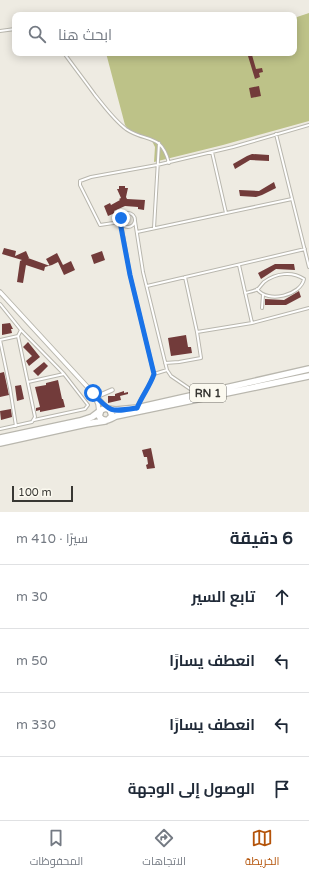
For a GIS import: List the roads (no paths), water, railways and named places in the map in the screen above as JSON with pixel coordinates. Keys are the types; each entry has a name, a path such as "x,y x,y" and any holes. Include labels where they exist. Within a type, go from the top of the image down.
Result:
{"main road":[{"name":"RN 1","path":"0,438 80,421 92,417 103,410 137,408 309,370"},
{"name":"RN 1","path":"0,443 108,420 116,416 309,376"},
{"path":"103,410 112,414 108,420 100,418 103,410"}],"street":[{"path":"0,292 93,393 103,410"},
{"path":"96,397 112,390"},
{"path":"96,397 103,410"}],"lane":[{"path":"0,31 12,29"},
{"path":"66,56 108,111 125,128 159,143 166,152 169,163"},
{"path":"120,222 100,225 80,185 80,181 91,177 157,166 309,125"},
{"path":"276,134 309,267"},
{"path":"154,228 159,143"},
{"path":"212,152 226,213"},
{"path":"137,232 292,199"},
{"path":"137,408 154,374 130,275 120,222 122,216 128,213 132,215 135,221 147,286 167,370 171,376 198,395"},
{"path":"120,222 124,227 129,228 135,221"},
{"path":"147,286 305,249"},
{"path":"239,265 252,323"},
{"path":"245,293 258,289 265,281 282,275 298,275 304,279"},
{"path":"165,363 201,358 185,277"},
{"path":"258,289 263,294 274,296 288,294 300,287 304,279 309,277"},
{"path":"262,308 263,294"},
{"path":"0,304 21,330 64,374 84,398 88,406 85,409 34,420 32,422 0,430"},
{"path":"197,332 252,323 309,308"},
{"path":"21,330 18,336 35,417 34,420"},
{"path":"16,426 0,340 18,336"},
{"path":"154,374 167,370"},
{"path":"28,382 64,374"}]}
